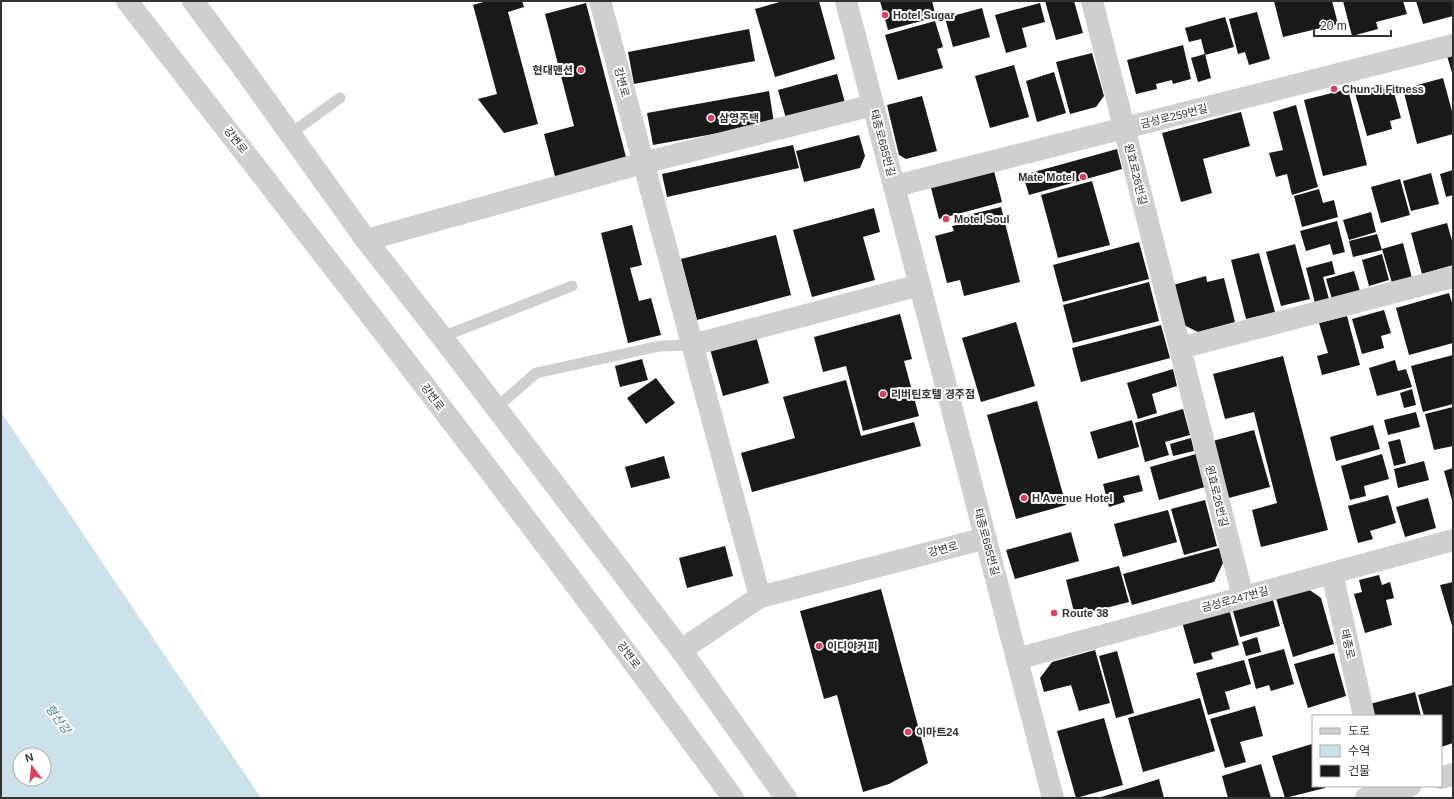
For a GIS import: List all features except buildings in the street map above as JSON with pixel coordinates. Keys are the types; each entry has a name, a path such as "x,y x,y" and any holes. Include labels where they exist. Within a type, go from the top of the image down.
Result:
{"street":[{"name":"강변로","path":"128,1 356,296 630,656 733,798"},
{"path":"193,1 366,240 681,650 786,798"},
{"name":"강변로","path":"600,1 760,597"},
{"name":"태종로685번길","path":"846,1 1054,798"},
{"name":"원효로26번길","path":"1092,1 1243,597"},
{"name":"금성로259번길","path":"895,186 1453,45"},
{"path":"366,240 643,163 873,105"},
{"path":"1180,348 1453,277"},
{"path":"692,345 920,285"},
{"name":"강변로","path":"681,650 760,597 986,538"},
{"name":"금성로247번길","path":"1017,659 1453,540"},
{"name":"태종로","path":"1332,573 1364,715"},
{"path":"1442,778 1453,774"},
{"path":"1378,794 1406,787"}],"lane":[{"path":"290,134 340,98"},
{"path":"442,337 572,286"},
{"path":"496,408 536,373 660,346 692,345"}],"water":[{"name":"형산강","path":"1,412 261,798 1,798"}],"place":[{"name":"Hotel Sugar","path":"885,15"},
{"name":"현대맨션","path":"581,70"},
{"name":"Chun Ji Fitness","path":"1334,89"},
{"name":"삼영주택","path":"711,118"},
{"name":"Mate Motel","path":"1083,177"},
{"name":"Motel Soul","path":"946,219"},
{"name":"리버틴호텔 경주점","path":"883,394"},
{"name":"H Avenue Hotel","path":"1024,498"},
{"name":"Route 38","path":"1054,613"},
{"name":"이디야커피","path":"819,646"},
{"name":"이마트24","path":"908,732"}]}
